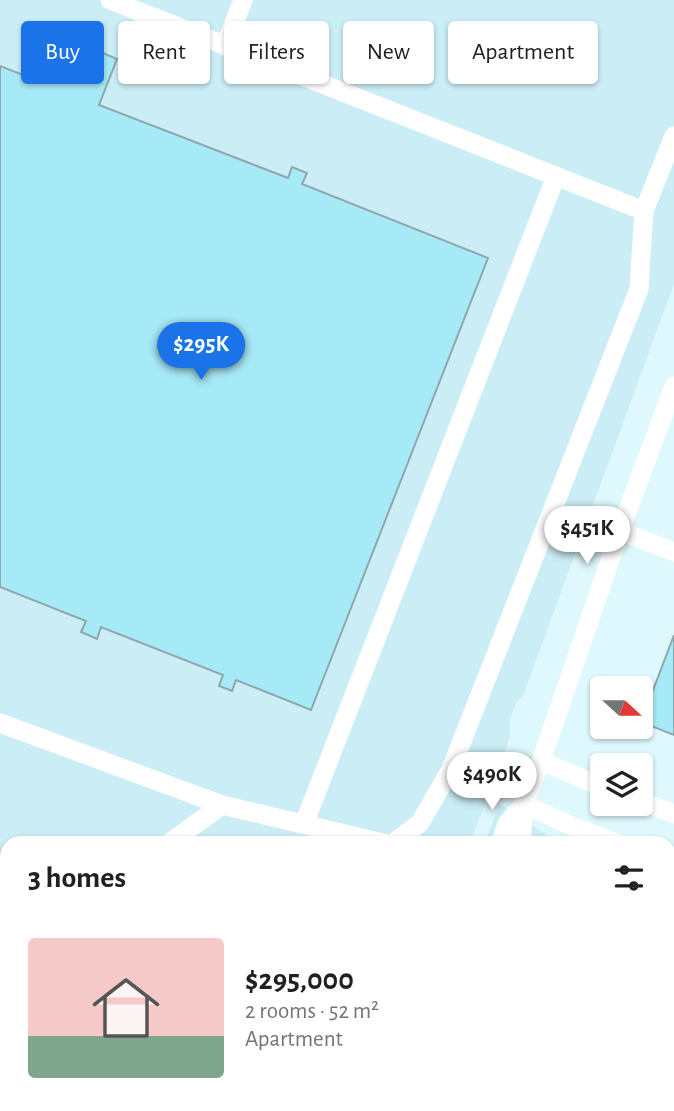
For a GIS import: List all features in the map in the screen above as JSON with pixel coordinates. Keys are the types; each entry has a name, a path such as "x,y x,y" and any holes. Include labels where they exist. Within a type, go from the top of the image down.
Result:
{"street":[{"path":"110,0 224,46"},
{"path":"235,21 243,0"},
{"path":"322,84 644,211"},
{"path":"401,836 420,823 451,769 639,289 644,211 674,136"},
{"path":"304,824 556,176"},
{"path":"522,836 524,804 674,386"},
{"path":"620,531 674,552"},
{"path":"0,723 222,806 355,836"},
{"path":"541,761 590,782"},
{"path":"503,836 507,824 524,804"},
{"path":"524,804 598,836"},
{"path":"179,836 222,806"},
{"path":"653,806 674,814"}],"shaded area":[{"path":"0,0 674,0 674,284 524,693 515,705 510,720 510,737 473,836 0,836"},
{"path":"500,804 548,836 487,836"}],"building":[{"path":"104,54 117,59 99,105 288,178 292,167 307,173 302,184 488,258 311,710 236,680 232,691 219,686 223,675 101,627 97,639 81,632 86,621 0,587 0,66 21,74 21,84 104,84"},
{"path":"674,635 674,735 653,727 653,690"}]}
